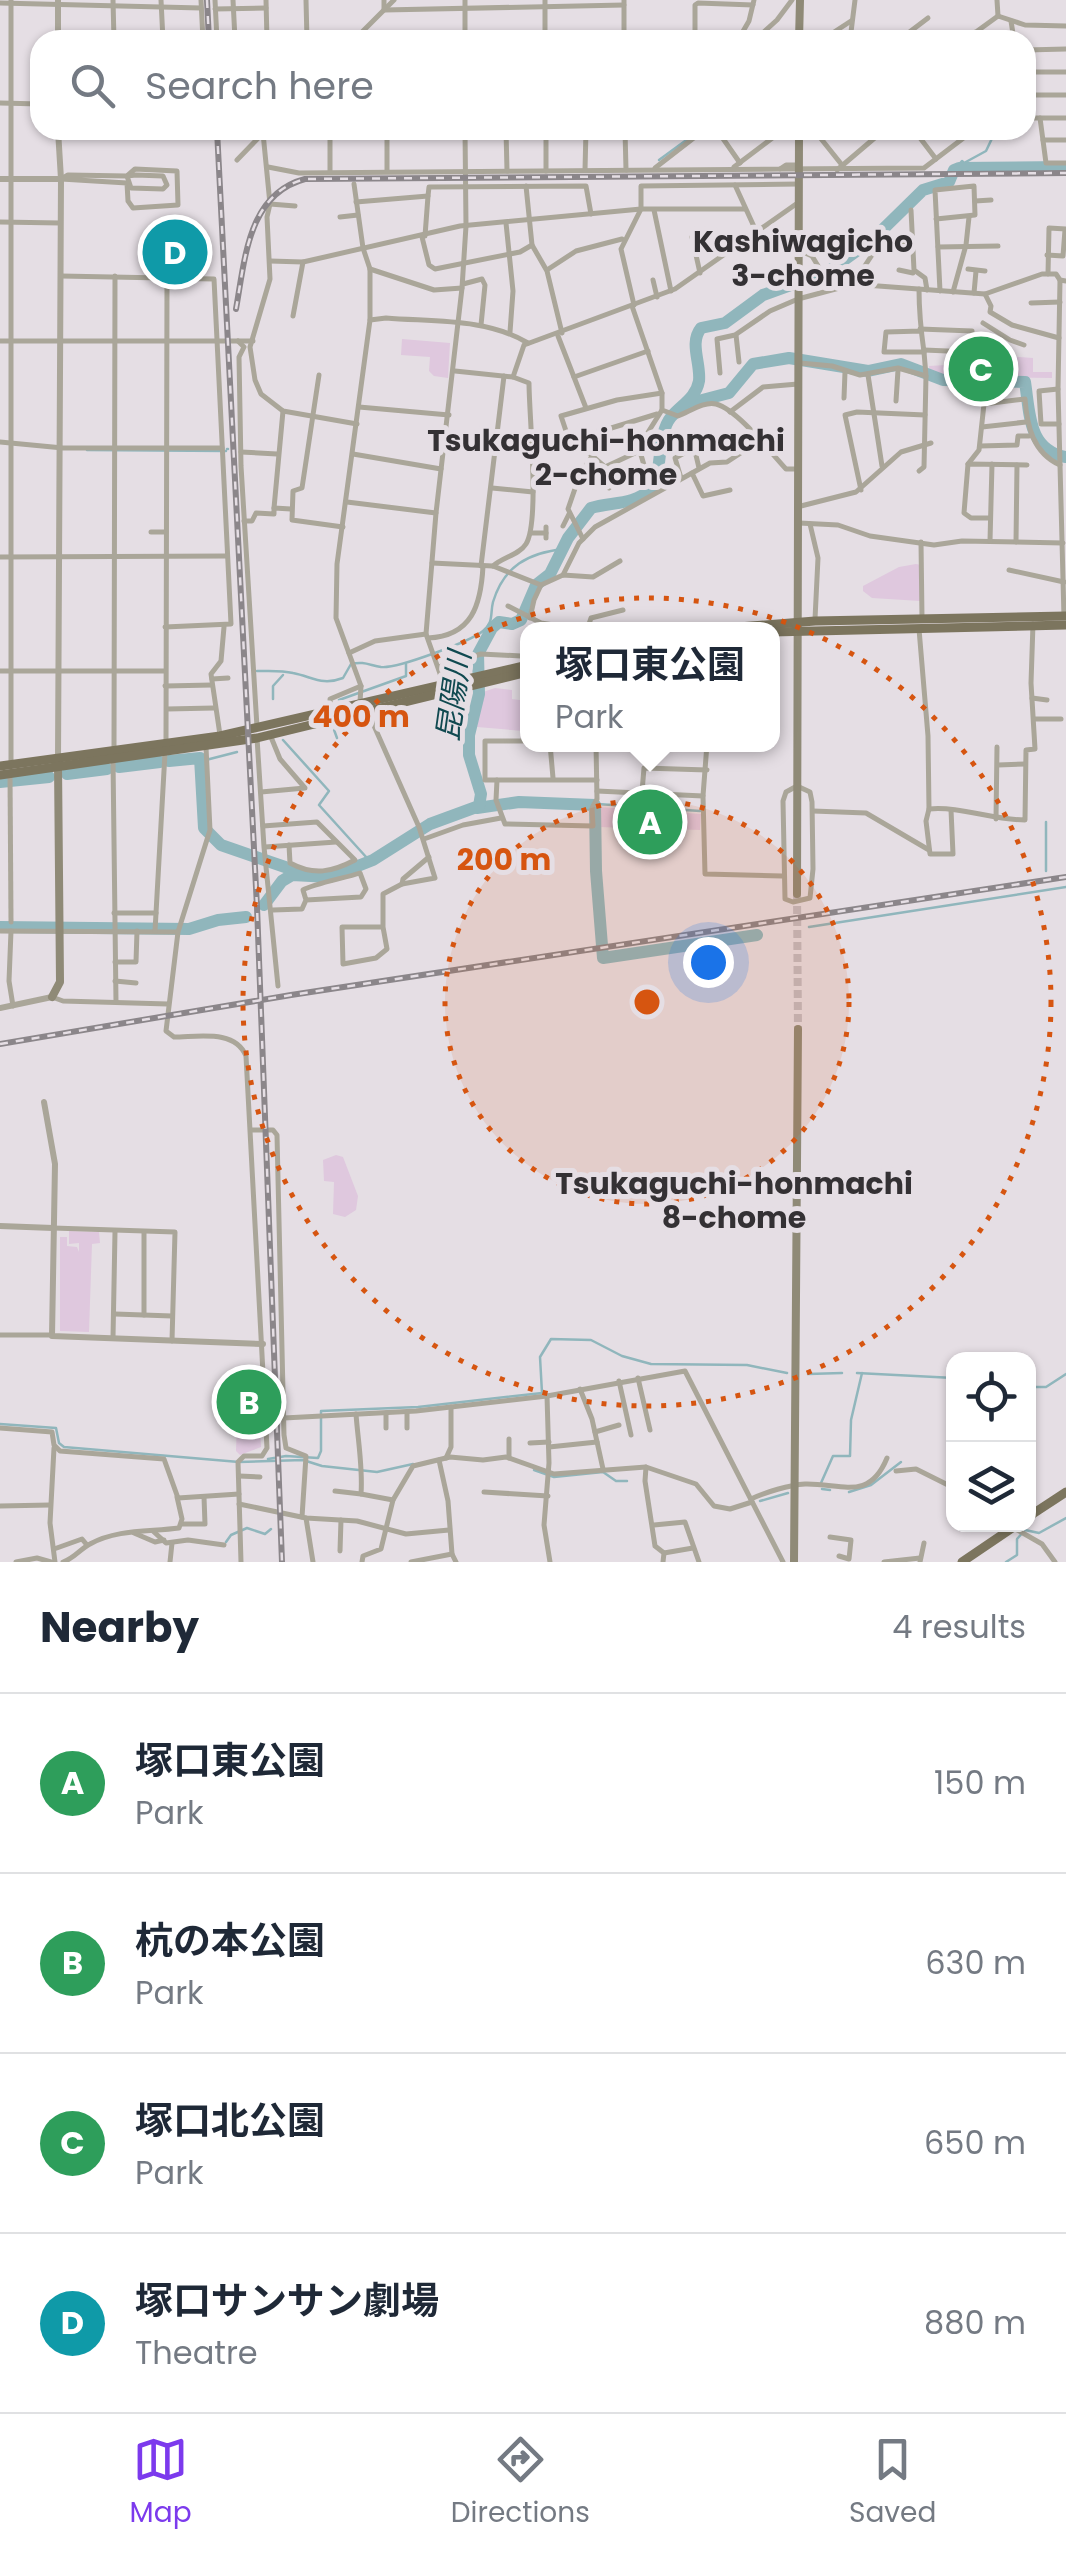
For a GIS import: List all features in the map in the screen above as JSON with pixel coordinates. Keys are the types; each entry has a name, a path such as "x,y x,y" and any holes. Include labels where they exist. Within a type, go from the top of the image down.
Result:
{"main road":[{"path":"796,0 798,30"},
{"path":"797,894 799,140"},
{"path":"780,630 815,621 920,623"},
{"path":"780,627 1065,621"},
{"path":"7,774 166,749 220,736 272,734 362,697 445,689 520,669"},
{"path":"166,749 206,750 362,697"},
{"path":"52,997 60,982 58,764"},
{"path":"794,1562 798,1028"},
{"path":"1036,1512 1066,1492"},
{"path":"962,1562 1004,1532"}],"street":[{"path":"201,0 202,30"},
{"path":"214,0 216,30"},
{"path":"233,0 236,30"},
{"path":"266,0 267,30"},
{"path":"306,0 307,30"},
{"path":"384,0 384,10"},
{"path":"364,30 394,0"},
{"path":"465,0 465,30"},
{"path":"765,30 796,0"},
{"path":"851,30 855,0"},
{"path":"997,0 998,16"},
{"path":"11,1 11,671 7,774 12,838 11,922"},
{"path":"58,2 58,30"},
{"path":"113,2 114,30"},
{"path":"695,30 698,2 753,2 742,30"},
{"path":"0,3 161,3 201,8"},
{"path":"161,3 162,30"},
{"path":"384,10 624,3 624,30"},
{"path":"545,4 545,30"},
{"path":"215,9 266,8"},
{"path":"998,16 1034,27 1066,26"},
{"path":"979,30 998,16"},
{"path":"913,30 928,18"},
{"path":"841,30 853,19"},
{"path":"1011,21 1012,30"},
{"path":"1036,50 1066,49"},
{"path":"1036,72 1066,72"},
{"path":"1036,95 1066,95"},
{"path":"0,103 30,104"},
{"path":"1036,118 1066,118"},
{"path":"1040,118 1046,162 1066,163"},
{"path":"58,140 58,764"},
{"path":"236,160 255,140"},
{"path":"265,140 270,279 250,357 254,376 261,394 283,411 357,424"},
{"path":"330,140 330,172"},
{"path":"387,140 387,171"},
{"path":"445,689 427,636 436,514 464,264 466,140"},
{"path":"506,140 507,170"},
{"path":"546,140 546,171"},
{"path":"586,140 586,170"},
{"path":"625,140 626,170"},
{"path":"653,170 691,140"},
{"path":"724,140 740,162"},
{"path":"731,169 770,140"},
{"path":"821,140 839,167"},
{"path":"839,167 872,140"},
{"path":"922,140 936,159"},
{"path":"268,168 299,173 780,170 786,165 924,168 960,140"},
{"path":"1043,140 1066,140"},
{"path":"174,168 179,174 179,203 173,208 131,207 128,179 133,169 174,168"},
{"path":"0,178 163,176 168,183 164,189 133,189 128,179"},
{"path":"354,184 370,269 370,320 336,575 336,618 362,697 421,833 435,878 402,884 383,894 387,949 376,958 342,964 342,927 383,927"},
{"path":"605,467 639,448 662,412 662,392 620,254 641,209 641,186 799,184"},
{"path":"735,185 758,233 812,256 832,290"},
{"path":"526,186 532,245 547,271 560,334 586,408"},
{"path":"532,245 508,255 432,268 424,236 429,187 586,186 590,214"},
{"path":"936,218 975,215 974,186 934,190 940,291"},
{"path":"356,202 428,196"},
{"path":"975,201 991,200"},
{"path":"370,320 481,325 510,332 528,343 658,298 799,202"},
{"path":"270,204 295,206"},
{"path":"270,261 303,262 466,226 641,209 746,208"},
{"path":"654,210 671,290"},
{"path":"911,210 916,273"},
{"path":"340,217 358,215"},
{"path":"953,292 969,217"},
{"path":"0,222 60,224"},
{"path":"506,222 513,291 510,332"},
{"path":"1047,255 1063,256 1065,228 1050,228 1047,255 1048,274"},
{"path":"692,237 700,272"},
{"path":"851,286 889,237 896,242 912,241"},
{"path":"547,271 576,251 625,238"},
{"path":"938,247 998,246"},
{"path":"293,316 303,262"},
{"path":"370,269 434,290 482,279 485,285 481,325"},
{"path":"968,269 985,272"},
{"path":"898,270 925,278 927,290"},
{"path":"974,293 976,270"},
{"path":"720,373 717,339 736,334 770,311 798,299 851,286 985,294 1056,274 1063,280 1058,424 1065,621"},
{"path":"59,276 214,279 231,624 165,627"},
{"path":"115,276 116,1002"},
{"path":"155,929 166,749 167,277"},
{"path":"654,280 658,298"},
{"path":"918,471 924,467 928,444 919,290"},
{"path":"985,294 990,312 1020,327 1060,338"},
{"path":"1031,303 1060,302"},
{"path":"983,323 1020,343 1020,327"},
{"path":"920,330 972,331 972,352 884,352 886,332 920,330"},
{"path":"736,334 739,362"},
{"path":"238,340 244,345 238,380 240,452 264,851 278,986"},
{"path":"0,342 253,340"},
{"path":"513,377 528,343"},
{"path":"574,377 648,351"},
{"path":"239,357 250,357"},
{"path":"798,360 868,375 898,368 926,373"},
{"path":"896,402 898,368"},
{"path":"455,371 513,377 529,383 533,492 530,532 524,546 494,566"},
{"path":"844,398 845,372"},
{"path":"868,375 882,466"},
{"path":"238,380 254,376"},
{"path":"319,376 302,488 294,491 292,520 343,527"},
{"path":"349,652 375,642 456,632 472,618 482,566 504,376"},
{"path":"730,412 763,387 798,384"},
{"path":"985,385 980,446 968,464 966,516 990,518"},
{"path":"1058,390 1040,391 1041,424 1058,424"},
{"path":"609,488 605,467 566,434 561,416 662,392"},
{"path":"984,404 1025,399 1030,436 1052,461 1060,463"},
{"path":"572,440 662,412 676,416 713,404 730,412 786,469 798,469"},
{"path":"359,407 449,415"},
{"path":"244,521 252,521 256,512 274,514 283,411"},
{"path":"860,490 845,416 873,412 925,415"},
{"path":"982,427 1026,422"},
{"path":"980,446 1017,445 1018,436 1030,436"},
{"path":"562,575 583,540 606,519 699,468 728,462 759,441"},
{"path":"0,442 58,448 222,450"},
{"path":"797,506 860,490 901,452 928,444"},
{"path":"639,448 646,472"},
{"path":"681,478 676,457 694,450 699,468"},
{"path":"240,452 278,454"},
{"path":"353,454 441,468"},
{"path":"564,526 580,474 591,458"},
{"path":"968,464 1027,465"},
{"path":"990,542 992,464"},
{"path":"1016,542 1017,465"},
{"path":"691,472 703,496 730,490"},
{"path":"492,488 533,492"},
{"path":"346,502 436,514"},
{"path":"274,508 291,509"},
{"path":"568,514 583,540"},
{"path":"797,523 836,525 878,537 934,544 1063,544"},
{"path":"810,524 818,558 815,621"},
{"path":"151,532 166,532"},
{"path":"530,532 546,533"},
{"path":"922,542 920,623 928,736 926,821 930,854 953,854 951,810"},
{"path":"0,556 227,556"},
{"path":"508,556 512,564 509,571"},
{"path":"432,562 494,566 539,584 562,575 592,577 620,562"},
{"path":"1009,570 1064,582"},
{"path":"526,615 539,584"},
{"path":"508,606 541,622"},
{"path":"589,622 591,618 623,610"},
{"path":"929,809 1025,820 1026,750 1035,749 1032,622"},
{"path":"220,736 211,674 221,661 224,627"},
{"path":"439,667 478,655 520,656"},
{"path":"0,671 165,670"},
{"path":"165,686 228,678"},
{"path":"331,710 330,699 362,697"},
{"path":"1032,698 1048,700"},
{"path":"166,710 214,708"},
{"path":"1035,719 1060,719"},
{"path":"261,792 305,788 280,759 273,747 272,734"},
{"path":"520,741 485,741 485,780 597,780"},
{"path":"996,819 997,747"},
{"path":"206,750 209,833 179,929 168,1004 168,1035 228,1038 242,1046 246,1056 267,1448 262,1456 248,1456 238,1465 240,1562"},
{"path":"551,752 553,778"},
{"path":"496,780 498,806 506,824 593,826 596,752"},
{"path":"707,752 703,796 705,874 784,876"},
{"path":"998,765 1025,764"},
{"path":"642,792 644,768 707,770"},
{"path":"797,786 810,792 813,812 810,898 803,902 785,899 783,802 786,792 797,786"},
{"path":"597,791 703,796"},
{"path":"813,812 866,813 928,848"},
{"path":"421,833 501,818"},
{"path":"263,826 318,822 355,860 318,873 304,871 290,864 288,845"},
{"path":"0,838 12,838"},
{"path":"264,851 336,842"},
{"path":"402,884 429,857"},
{"path":"272,906 302,909 306,900 303,890 308,886 360,873 366,889 361,896 306,900"},
{"path":"114,913 156,912"},
{"path":"0,931 179,929"},
{"path":"11,931 13,1006"},
{"path":"115,962 136,962 137,931"},
{"path":"115,981 136,983"},
{"path":"0,1008 52,997 64,1001 168,1004"},
{"path":"44,1102 55,1164 51,1335"},
{"path":"252,1130 273,1130 277,1135 286,1448 306,1456 304,1518 313,1562"},
{"path":"0,1226 175,1232 172,1340"},
{"path":"113,1338 115,1230"},
{"path":"144,1232 144,1315"},
{"path":"114,1314 172,1316"},
{"path":"0,1335 263,1344"},
{"path":"284,1418 451,1407 547,1396 688,1372 783,1562"},
{"path":"638,1378 650,1430"},
{"path":"619,1381 622,1420 631,1435"},
{"path":"580,1390 604,1469"},
{"path":"547,1396 549,1473 544,1526 550,1562"},
{"path":"451,1407 451,1447 443,1459 456,1562"},
{"path":"406,1412 407,1428"},
{"path":"386,1413 386,1428"},
{"path":"356,1414 358,1462 363,1474 361,1494"},
{"path":"595,1432 622,1420"},
{"path":"0,1428 52,1432 54,1445 50,1505 53,1562 16,1562"},
{"path":"509,1456 510,1439"},
{"path":"530,1443 597,1442"},
{"path":"54,1445 60,1451 164,1459 182,1524"},
{"path":"362,1562 362,1556 382,1548 394,1500 413,1466 443,1459 509,1456 549,1473 646,1467 696,1484 714,1506 730,1509 796,1486 853,1488 876,1477 887,1458"},
{"path":"646,1467 655,1546 664,1553 693,1548"},
{"path":"896,1471 916,1470 946,1484"},
{"path":"238,1476 260,1476"},
{"path":"338,1490 394,1500"},
{"path":"484,1492 548,1496"},
{"path":"177,1498 239,1494"},
{"path":"63,1562 87,1544 133,1532 205,1524 204,1497"},
{"path":"239,1504 406,1534 449,1530"},
{"path":"0,1506 50,1505"},
{"path":"340,1551 341,1520"},
{"path":"654,1525 685,1522 698,1562"},
{"path":"151,1529 172,1544 188,1540 224,1545"},
{"path":"133,1532 155,1542 164,1540"},
{"path":"1022,1532 1042,1544 1055,1562"},
{"path":"830,1537 851,1540 853,1561 838,1556"},
{"path":"54,1548 82,1539 87,1544"},
{"path":"332,1542 340,1543"},
{"path":"170,1562 172,1544"},
{"path":"884,1562 920,1560 924,1544"},
{"path":"663,1562 664,1553"},
{"path":"412,1562 452,1554"}],"shaded area":[{"path":"402,339 450,343 448,378 429,371 430,357 401,355"},
{"path":"965,356 1033,358 1033,372 1052,372 1052,378 930,373 929,366 963,364"},
{"path":"921,565 920,601 872,598 863,591 863,586 899,567"},
{"path":"495,688 512,690 512,699 520,700 520,731 477,727 483,692"},
{"path":"599,807 701,814 700,830 599,827"},
{"path":"336,1155 343,1157 358,1196 356,1210 345,1217 333,1214 334,1182 324,1181 323,1160"},
{"path":"69,1231 99,1232 100,1243 92,1244 89,1332 60,1331 60,1237 67,1237 67,1246 77,1247 79,1252 79,1243 69,1244"},
{"path":"238,1380 258,1380 261,1447 240,1455 236,1451"}],"waterway":[{"path":"659,160 686,140"},
{"path":"954,170 962,161 986,151 991,140"},
{"name":"昆陽川","path":"264,905 282,881 292,875 330,877 373,860 430,824 479,806 481,794 469,755 469,735 479,694 478,654 499,622 512,624 521,620 536,585 550,574 568,538 591,508 637,498 650,490 657,476 666,425 691,397 699,381 696,340 701,328 725,323 763,295 829,271 873,239 923,190 949,182 954,170 1066,167"},
{"path":"687,404 729,393 753,364 789,358 868,371 901,364 943,380 1025,382 1030,418 1038,439 1044,447 1066,457"},
{"path":"87,450 226,451"},
{"path":"257,671 288,672 329,681 343,678 351,664 389,666 450,647 486,628 498,590 511,570 528,558 563,549"},
{"path":"339,700 406,676 406,664"},
{"path":"273,699 273,686 283,675"},
{"path":"333,727 337,738"},
{"path":"283,740 329,791 319,805 367,858"},
{"path":"202,761 237,752"},
{"path":"169,761 200,758 204,828 221,845 300,875"},
{"path":"119,767 160,762"},
{"path":"67,774 107,769"},
{"path":"0,782 49,777"},
{"path":"477,808 519,802 595,805 603,958 757,935"},
{"path":"598,804 700,811"},
{"path":"1046,822 1046,871"},
{"path":"809,927 1066,887"},
{"name":"昆陽川","path":"0,927 189,929 246,917"},
{"path":"268,1459 318,1458 321,1411 418,1407 542,1393 540,1357 551,1339 591,1340 622,1356 651,1364 747,1365 787,1373"},
{"path":"808,1374 842,1373"},
{"path":"857,1373 946,1378"},
{"path":"821,1483 833,1456 850,1456 851,1420 862,1373"},
{"path":"1036,1387 1046,1387 1066,1374"},
{"path":"0,1424 56,1428 59,1443 64,1447 239,1462 303,1460 377,1472 413,1464"},
{"path":"849,1492 871,1485 901,1462"},
{"path":"534,1470 554,1477 603,1472 616,1481 627,1481"},
{"path":"822,1489 830,1490"},
{"path":"760,1501 788,1493"},
{"path":"1006,1562 1017,1555 1017,1539 1025,1530 1039,1533 1066,1518"},
{"path":"226,1542 231,1535 247,1528 265,1534 271,1529"}],"tunnel":[{"path":"797,894 798,1029"}],"railway":[{"path":"207,0 208,30"},
{"path":"218,140 257,907 282,1562"},
{"path":"236,309 247,250 260,214 286,187 305,179 1066,173"},
{"path":"0,1044 291,995 1066,877"}],"place":[{"name":"塚口サンサン劇場","path":"175,252"},
{"name":"塚口北公園","path":"981,369"},
{"name":"塚口東公園","path":"650,822"},
{"name":"杭の本公園","path":"249,1402"}],"district":[{"name":"Kashiwagicho 3-chome","path":"803,259"},
{"name":"Tsukaguchi-honmachi 2-chome","path":"606,458"},
{"name":"Tsukaguchi-honmachi 8-chome","path":"734,1201"}]}
